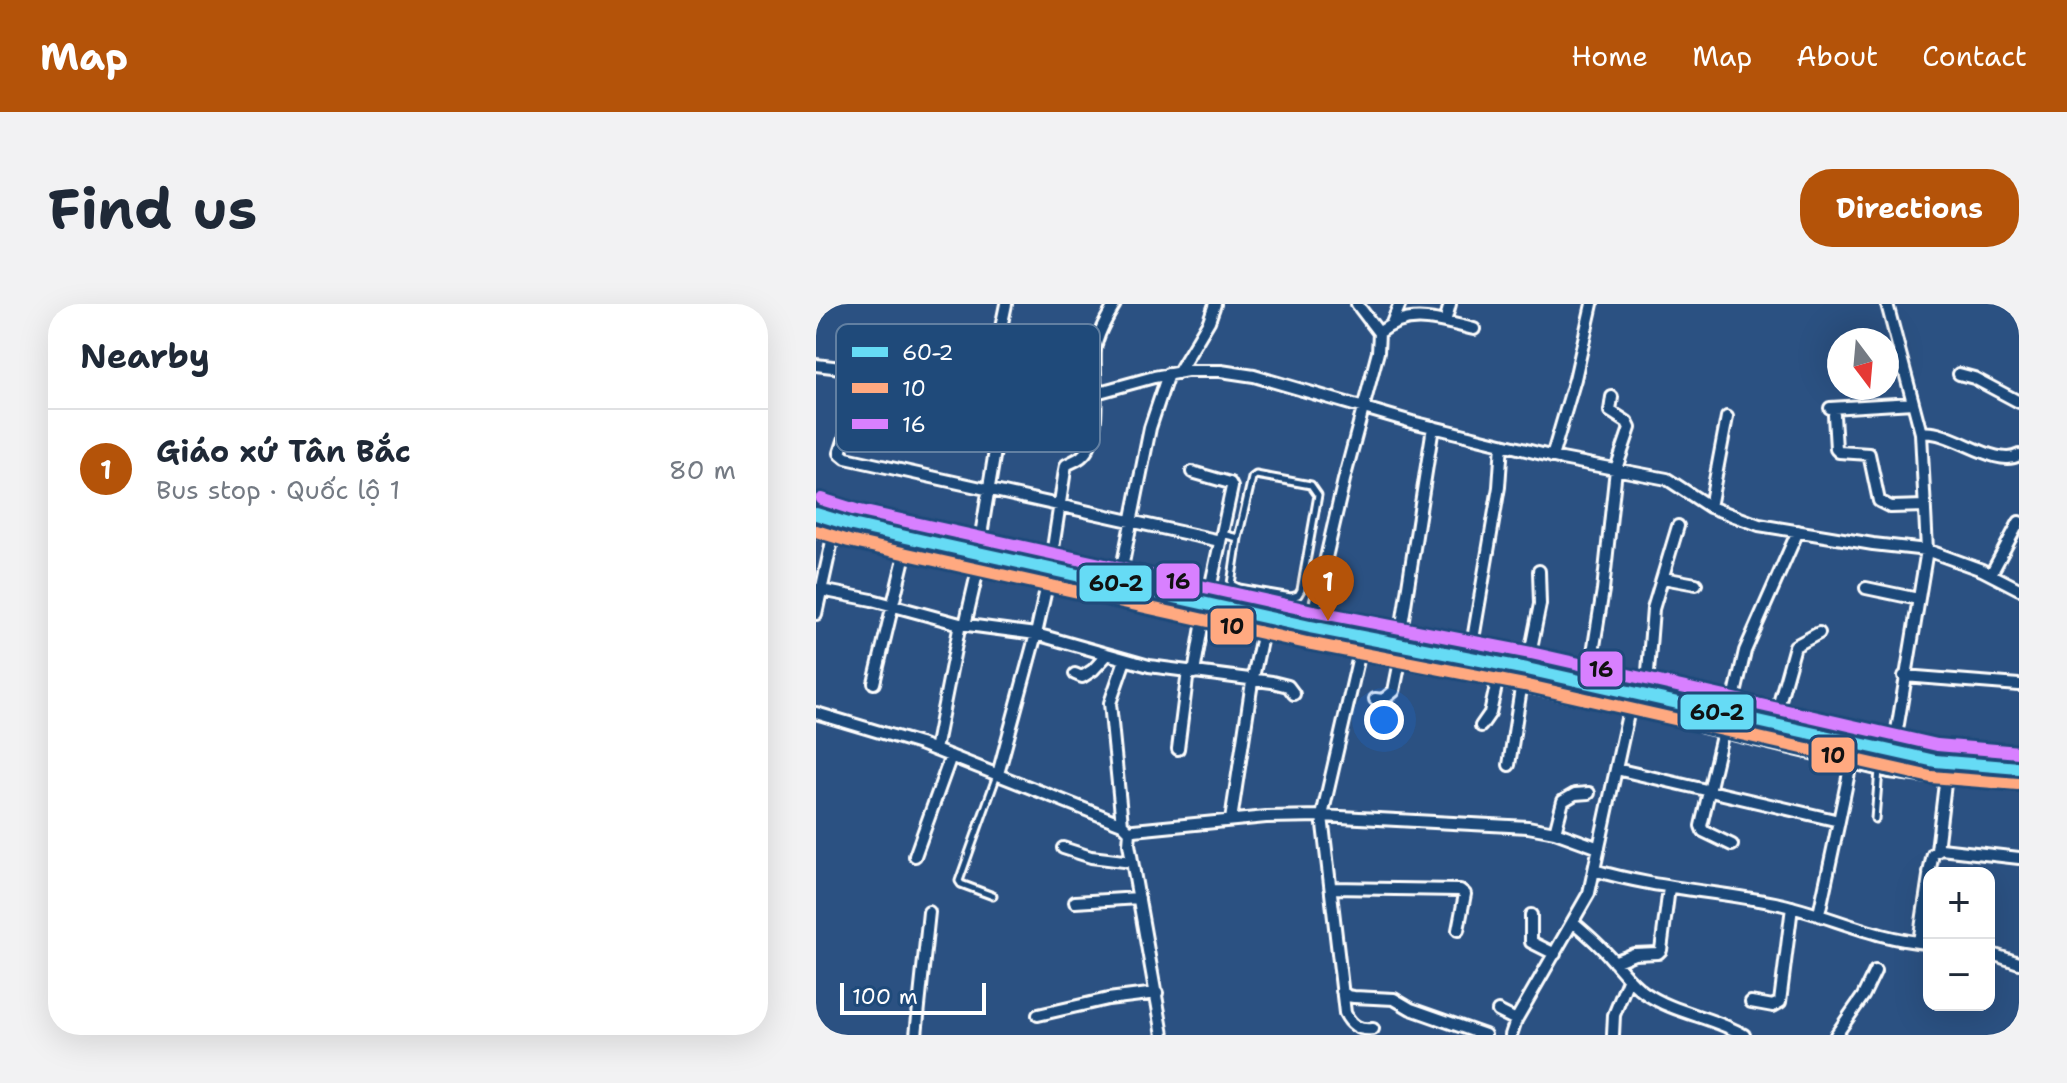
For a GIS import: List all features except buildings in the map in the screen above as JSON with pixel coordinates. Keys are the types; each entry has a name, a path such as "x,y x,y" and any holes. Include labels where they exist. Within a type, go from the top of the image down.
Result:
{"highway":[{"path":"816,514 978,559 1206,609 1310,627 1498,677 1524,676 1588,684 1638,701"},
{"path":"825,530 906,550 978,559"},
{"path":"1049,574 1119,583 1264,627 1361,647 1470,657 1524,676 1727,722 1852,758 2019,768"},
{"path":"1727,722 1773,725 1946,775 2019,779"}],"street":[{"path":"1002,324 1006,304"},
{"path":"1100,333 1115,304"},
{"path":"1119,583 1150,428 1173,374 1209,321 1215,304"},
{"path":"1310,627 1378,352 1379,333 1357,304"},
{"path":"1368,317 1371,304"},
{"path":"1392,323 1400,304"},
{"path":"1445,322 1450,304"},
{"path":"1552,457 1575,379 1592,304"},
{"path":"1886,758 1927,550 1921,433 1887,304"},
{"path":"1379,333 1403,318 1445,322 1474,329"},
{"path":"816,365 836,367"},
{"path":"1100,392 1173,374 1221,371 1254,376 1552,457 1667,479 1710,507 1759,525 1927,550 1991,574 2019,589"},
{"path":"1959,374 1974,378 2019,402"},
{"path":"1588,684 1603,590 1616,469 1630,428 1627,422 1610,411 1612,397"},
{"path":"1913,403 1832,411 1836,449 1839,452 1869,454 1879,501 1891,507 1925,506"},
{"path":"1710,507 1727,417"},
{"path":"1375,699 1383,700 1394,691 1433,427"},
{"path":"1921,433 1930,432 2005,458 2019,455"},
{"path":"1470,657 1499,487 1502,444"},
{"path":"840,452 846,458 989,491 1221,537"},
{"path":"935,750 978,559 995,452"},
{"path":"998,774 1036,634 1066,465 1085,452"},
{"path":"1178,749 1191,672 1232,485 1192,472"},
{"path":"1991,574 2019,522"},
{"path":"1511,1035 1516,1020 1589,893 1616,769 1638,701 1653,609 1678,526"},
{"path":"816,614 825,530"},
{"path":"1732,845 1702,829 1745,651 1798,531"},
{"path":"874,683 906,550"},
{"path":"1509,765 1524,676 1537,630 1539,571"},
{"path":"1663,578 1696,584"},
{"path":"1866,588 1918,599"},
{"path":"819,589 962,624 1036,634 1125,660 1288,686 1294,694"},
{"path":"1231,820 1264,627"},
{"path":"1773,725 1795,646 1819,633"},
{"path":"1361,647 1322,816 1345,1013 1351,1024 1366,1030 1373,1029"},
{"path":"1075,674 1082,677 1089,674 1106,656"},
{"path":"1125,660 1110,703 1126,828 1163,1035"},
{"path":"1904,676 2019,685"},
{"path":"1481,726 1490,713 1498,677"},
{"path":"816,713 935,750 1126,828 1322,816 1486,823 1555,832 1599,848"},
{"path":"915,856 951,756"},
{"path":"1819,914 1852,758"},
{"path":"1616,769 1839,821"},
{"path":"1930,867 1932,856 1937,850 1946,775"},
{"path":"1555,832 1563,801 1575,794 1589,793"},
{"path":"1063,848 1091,857 1132,862"},
{"path":"1937,850 2019,858"},
{"path":"1594,870 1629,881 1792,907 1885,938 1923,943"},
{"path":"1331,888 1460,890 1465,894 1458,930"},
{"path":"1614,962 1634,954 1651,954 1661,950 1669,888"},
{"path":"1075,902 1139,898"},
{"path":"1751,1002 1773,1006 1780,1002 1792,907"},
{"path":"916,1035 929,912"},
{"path":"1531,915 1531,942 1555,954"},
{"path":"1573,922 1628,980 1658,1001 1717,1020 1744,1035"},
{"path":"1995,956 2019,963"},
{"path":"1836,1035 1863,996 1875,971"},
{"path":"1613,1035 1614,1015 1628,980"},
{"path":"1342,991 1347,996 1394,999 1411,1009 1485,1035"},
{"path":"1038,1015 1108,999 1157,993"},
{"path":"1498,1011 1516,1020"}],"lane":[{"path":"1256,475 1311,485 1316,489 1318,495 1298,595 1291,597 1231,584 1238,538 1252,478 1256,475"},
{"path":"1221,537 1238,538"},
{"path":"1875,819 1886,758"},
{"path":"993,896 959,881 998,774"}],"transit line":[{"name":"16","path":"821,499 856,510 1313,611 1531,653 1937,745 2019,752"},
{"name":"60-2","path":"816,514 852,525 1310,627 1527,669 1935,761 2019,768"},
{"name":"10","path":"816,531 849,541 1307,643 1524,685 1931,777 2018,784"}],"place":[{"name":"Giáo xứ Tân Bắc","path":"1328,621"}]}
